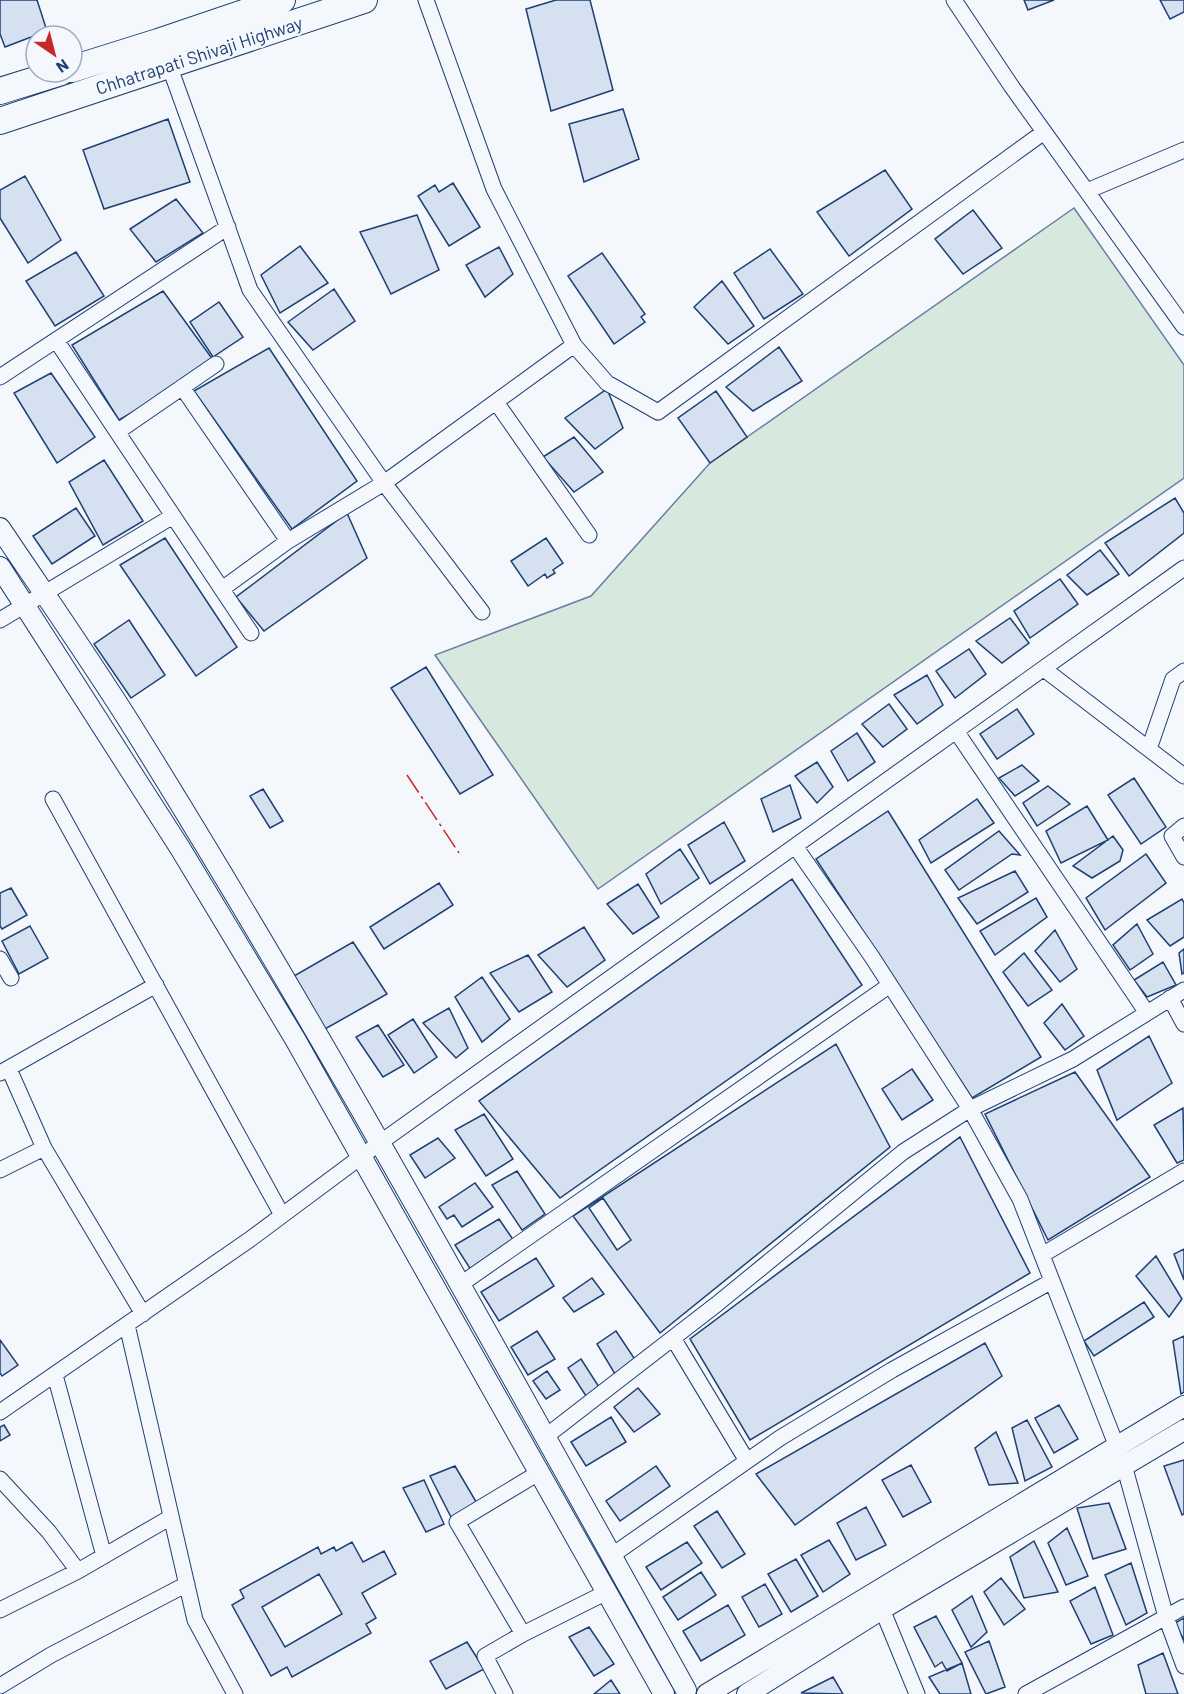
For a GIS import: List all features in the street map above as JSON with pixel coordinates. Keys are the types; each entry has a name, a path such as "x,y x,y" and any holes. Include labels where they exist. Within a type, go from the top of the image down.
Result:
{"highway":[{"name":"Chhatrapati Shivaji Highway","path":"84,65 282,0"},
{"name":"Chhatrapati Shivaji Highway","path":"1,117 169,65 364,0"},
{"path":"0,91 24,84"}],"street":[{"path":"426,0 494,189 574,345 607,383 658,412 1044,132"},
{"path":"954,0 1044,132 1184,327"},
{"path":"169,65 250,290 384,483 482,612"},
{"path":"1087,191 1184,150"},
{"path":"0,377 228,227"},
{"path":"56,340 251,633"},
{"path":"222,589 288,541 384,483 574,345"},
{"path":"117,432 216,364"},
{"path":"182,387 288,541"},
{"path":"496,402 589,536"},
{"path":"0,620 173,516"},
{"path":"0,528 145,747 380,1143 461,1284 611,1556 681,1692 697,1690 707,1694 1184,1406"},
{"path":"0,567 186,858 295,1039 664,1694"},
{"path":"0,1412 282,1215 1184,568"},
{"path":"1044,669 1184,776"},
{"path":"1149,749 1173,679 1184,671"},
{"path":"956,731 1147,1013"},
{"path":"53,799 282,1215"},
{"path":"1184,826 1172,836 1184,857"},
{"path":"795,846 890,985 970,1110 1020,1199 1124,1465 1166,1617 1184,1666"},
{"path":"0,959 11,978"},
{"path":"143,1314 44,1148 5,1071 156,985"},
{"path":"461,1284 890,985"},
{"path":"545,1437 673,1338 903,1152 970,1110 1073,1059 1184,990"},
{"path":"1170,998 1184,1024"},
{"path":"0,1170 44,1148"},
{"path":"1042,1255 1184,1171"},
{"path":"611,1556 780,1438 892,1370 1052,1281"},
{"path":"127,1325 195,1620 235,1694"},
{"path":"673,1338 747,1461"},
{"path":"55,1375 104,1556"},
{"path":"747,1694 882,1609 1184,1430"},
{"path":"523,1634 457,1522 540,1472"},
{"path":"0,1479 49,1532 78,1571"},
{"path":"0,1610 78,1571 171,1517"},
{"path":"0,1686 51,1655 187,1584"},
{"path":"505,1694 485,1656 523,1634 607,1592"},
{"path":"1026,1694 1184,1607"},
{"path":"882,1609 917,1694"}],"shaded area":[{"path":"1074,208 1184,365 1184,478 598,889 435,655 591,596 710,463"}],"building":[{"path":"0,0 37,0 45,24 24,24 24,40 5,47 0,34"},
{"path":"556,0 590,0 613,90 551,111 526,9"},
{"path":"1024,0 1054,0 1028,10"},
{"path":"1160,0 1184,0 1184,12 1170,19"},
{"path":"623,109 639,159 584,182 569,124"},
{"path":"168,119 190,182 104,209 83,150"},
{"path":"885,170 912,209 849,256 817,212"},
{"path":"25,176 61,240 28,263 0,218 0,190"},
{"path":"453,183 480,227 449,246 418,196 435,185 439,192"},
{"path":"176,199 203,233 156,262 130,229"},
{"path":"973,210 1002,248 963,274 935,239"},
{"path":"417,215 439,270 391,294 360,232"},
{"path":"300,246 328,283 280,313 261,275"},
{"path":"499,247 513,274 485,297 466,265"},
{"path":"770,249 803,294 764,319 734,273"},
{"path":"76,252 104,296 55,326 26,281"},
{"path":"602,253 645,314 641,317 645,322 614,344 568,276"},
{"path":"722,281 754,326 728,344 694,307"},
{"path":"334,289 355,321 313,350 288,322"},
{"path":"163,291 216,364 119,420 72,345"},
{"path":"219,302 243,337 213,357 190,322"},
{"path":"779,347 802,381 753,411 726,387"},
{"path":"269,348 357,481 292,529 194,391"},
{"path":"51,373 95,437 57,463 14,393"},
{"path":"607,389 623,428 595,449 565,418"},
{"path":"716,391 747,437 710,463 678,418"},
{"path":"574,437 603,472 574,492 543,457"},
{"path":"104,460 143,521 103,545 69,482"},
{"path":"1175,498 1184,513 1184,533 1129,576 1105,543"},
{"path":"76,508 95,536 52,564 33,536"},
{"path":"347,513 367,558 264,631 236,597"},
{"path":"165,538 237,647 196,676 120,565"},
{"path":"546,538 563,563 553,570 555,573 547,578 545,574 528,586 511,561"},
{"path":"1100,550 1119,574 1087,595 1067,575"},
{"path":"1060,579 1078,604 1030,638 1014,611"},
{"path":"1010,618 1029,643 1002,663 976,641"},
{"path":"129,620 165,675 131,698 94,644"},
{"path":"969,649 986,674 955,698 936,671"},
{"path":"426,667 493,775 460,794 391,688"},
{"path":"927,675 943,705 917,724 894,695"},
{"path":"889,704 907,729 883,747 862,724"},
{"path":"1017,709 1034,734 997,759 980,734"},
{"path":"857,733 875,762 848,781 831,751"},
{"path":"817,762 833,787 817,803 795,776"},
{"path":"1022,765 1039,781 1015,796 999,778"},
{"path":"1134,778 1166,827 1141,844 1108,795"},
{"path":"790,785 801,818 773,832 761,799"},
{"path":"1048,786 1070,804 1037,826 1023,803"},
{"path":"263,789 283,821 270,828 250,796"},
{"path":"977,799 994,823 931,863 919,840"},
{"path":"1087,806 1108,840 1061,863 1046,831"},
{"path":"888,811 1041,1057 972,1098 816,859"},
{"path":"724,822 745,861 710,884 688,845"},
{"path":"999,831 1020,855 1012,854 959,890 945,870"},
{"path":"1113,836 1123,850 1120,861 1092,878 1073,866"},
{"path":"680,849 699,878 661,904 646,874"},
{"path":"1146,854 1166,883 1105,930 1086,898"},
{"path":"1015,871 1028,892 977,924 958,898"},
{"path":"792,879 862,985 560,1198 479,1101"},
{"path":"439,883 453,905 384,949 370,927"},
{"path":"638,884 659,917 633,934 607,904"},
{"path":"11,888 27,915 2,929 0,926 0,893"},
{"path":"1036,898 1047,917 995,955 980,931"},
{"path":"1182,899 1184,937 1170,946 1147,920"},
{"path":"1137,924 1153,954 1130,970 1113,945"},
{"path":"30,926 48,958 19,974 2,941"},
{"path":"584,927 605,960 567,987 538,955"},
{"path":"1055,930 1077,969 1060,982 1035,951"},
{"path":"353,942 387,994 325,1029 294,976"},
{"path":"1184,949 1184,973 1182,974 1179,953"},
{"path":"1024,953 1052,990 1028,1006 1003,972"},
{"path":"528,955 552,992 519,1012 490,973"},
{"path":"1163,962 1176,985 1147,997 1134,980"},
{"path":"482,977 510,1019 482,1042 455,997"},
{"path":"1062,1004 1084,1036 1065,1050 1044,1023"},
{"path":"449,1008 468,1048 456,1058 423,1023"},
{"path":"413,1019 437,1057 414,1073 388,1035"},
{"path":"378,1025 404,1065 383,1077 356,1037"},
{"path":"1149,1036 1172,1083 1117,1120 1097,1070"},
{"path":"836,1044 890,1147 660,1333 573,1216"},
{"path":"912,1069 933,1100 902,1120 882,1089"},
{"path":"1075,1072 1150,1177 1048,1240 985,1114"},
{"path":"1183,1108 1184,1160 1177,1163 1154,1125"},
{"path":"484,1114 513,1159 486,1176 455,1130"},
{"path":"960,1137 1030,1273 750,1440 690,1339"},
{"path":"438,1138 455,1158 425,1178 410,1155"},
{"path":"517,1171 545,1214 522,1230 492,1185"},
{"path":"475,1183 493,1207 462,1227 454,1215 447,1219 439,1207"},
{"path":"603,1198 631,1240 617,1250 589,1208"},
{"path":"499,1219 514,1241 471,1270 455,1245"},
{"path":"1184,1249 1184,1280 1174,1254"},
{"path":"1156,1256 1182,1299 1169,1317 1136,1276"},
{"path":"536,1258 554,1286 499,1321 481,1292"},
{"path":"592,1278 604,1294 574,1312 563,1298"},
{"path":"1144,1302 1154,1317 1094,1356 1084,1341"},
{"path":"537,1331 555,1359 528,1375 511,1347"},
{"path":"616,1331 636,1361 615,1374 597,1344"},
{"path":"1184,1336 1184,1392 1181,1394 1173,1341"},
{"path":"0,1340 18,1365 2,1376 0,1373"},
{"path":"985,1343 1002,1376 795,1525 756,1474"},
{"path":"581,1359 599,1387 586,1396 568,1368"},
{"path":"547,1371 560,1390 546,1399 533,1381"},
{"path":"638,1388 660,1414 634,1432 614,1407"},
{"path":"1059,1405 1078,1439 1054,1453 1035,1418"},
{"path":"611,1417 626,1442 586,1466 571,1442"},
{"path":"1027,1420 1052,1467 1025,1481 1012,1428"},
{"path":"4,1425 10,1435 0,1441 0,1427"},
{"path":"996,1432 1018,1483 989,1485 975,1448"},
{"path":"1184,1460 1184,1514 1182,1515 1164,1466"},
{"path":"911,1465 931,1502 903,1517 882,1480"},
{"path":"455,1466 478,1505 452,1519 430,1476"},
{"path":"656,1466 670,1486 620,1521 606,1501"},
{"path":"424,1480 444,1524 426,1532 403,1488"},
{"path":"1109,1503 1126,1549 1093,1559 1077,1508"},
{"path":"866,1507 886,1545 856,1560 837,1523"},
{"path":"717,1511 745,1554 722,1568 694,1526"},
{"path":"1067,1528 1088,1576 1066,1585 1048,1543"},
{"path":"829,1540 850,1574 823,1592 801,1555"},
{"path":"1034,1541 1058,1592 1024,1598 1010,1557"},
{"path":"352,1542 363,1562 384,1551 396,1574 362,1593 376,1618 366,1624 371,1633 292,1677 287,1667 271,1676 232,1605 244,1598 240,1590 318,1547 321,1554 334,1547 336,1551","holes":["319,1574 342,1614 285,1647 262,1607"]},
{"path":"687,1542 702,1563 661,1590 646,1567"},
{"path":"796,1559 818,1596 791,1612 768,1574"},
{"path":"1131,1563 1147,1613 1126,1625 1105,1575"},
{"path":"701,1572 716,1595 678,1620 663,1597"},
{"path":"1001,1578 1025,1609 1004,1625 984,1592"},
{"path":"765,1584 782,1614 759,1627 742,1597"},
{"path":"1095,1587 1113,1635 1091,1644 1070,1601"},
{"path":"972,1596 987,1632 971,1647 952,1610"},
{"path":"728,1605 745,1635 701,1661 683,1631"},
{"path":"936,1616 962,1663 947,1671 942,1662 935,1667 914,1627"},
{"path":"1184,1618 1184,1640 1175,1623"},
{"path":"589,1627 614,1664 594,1676 569,1637"},
{"path":"989,1641 1005,1687 986,1694 965,1652"},
{"path":"467,1642 484,1669 446,1689 430,1661"},
{"path":"1163,1653 1178,1694 1146,1694 1138,1665"},
{"path":"962,1663 971,1694 940,1694 929,1677"},
{"path":"833,1677 843,1694 801,1693"},
{"path":"611,1680 620,1694 594,1694"}],"power":[{"path":"407,775 459,853"}]}
